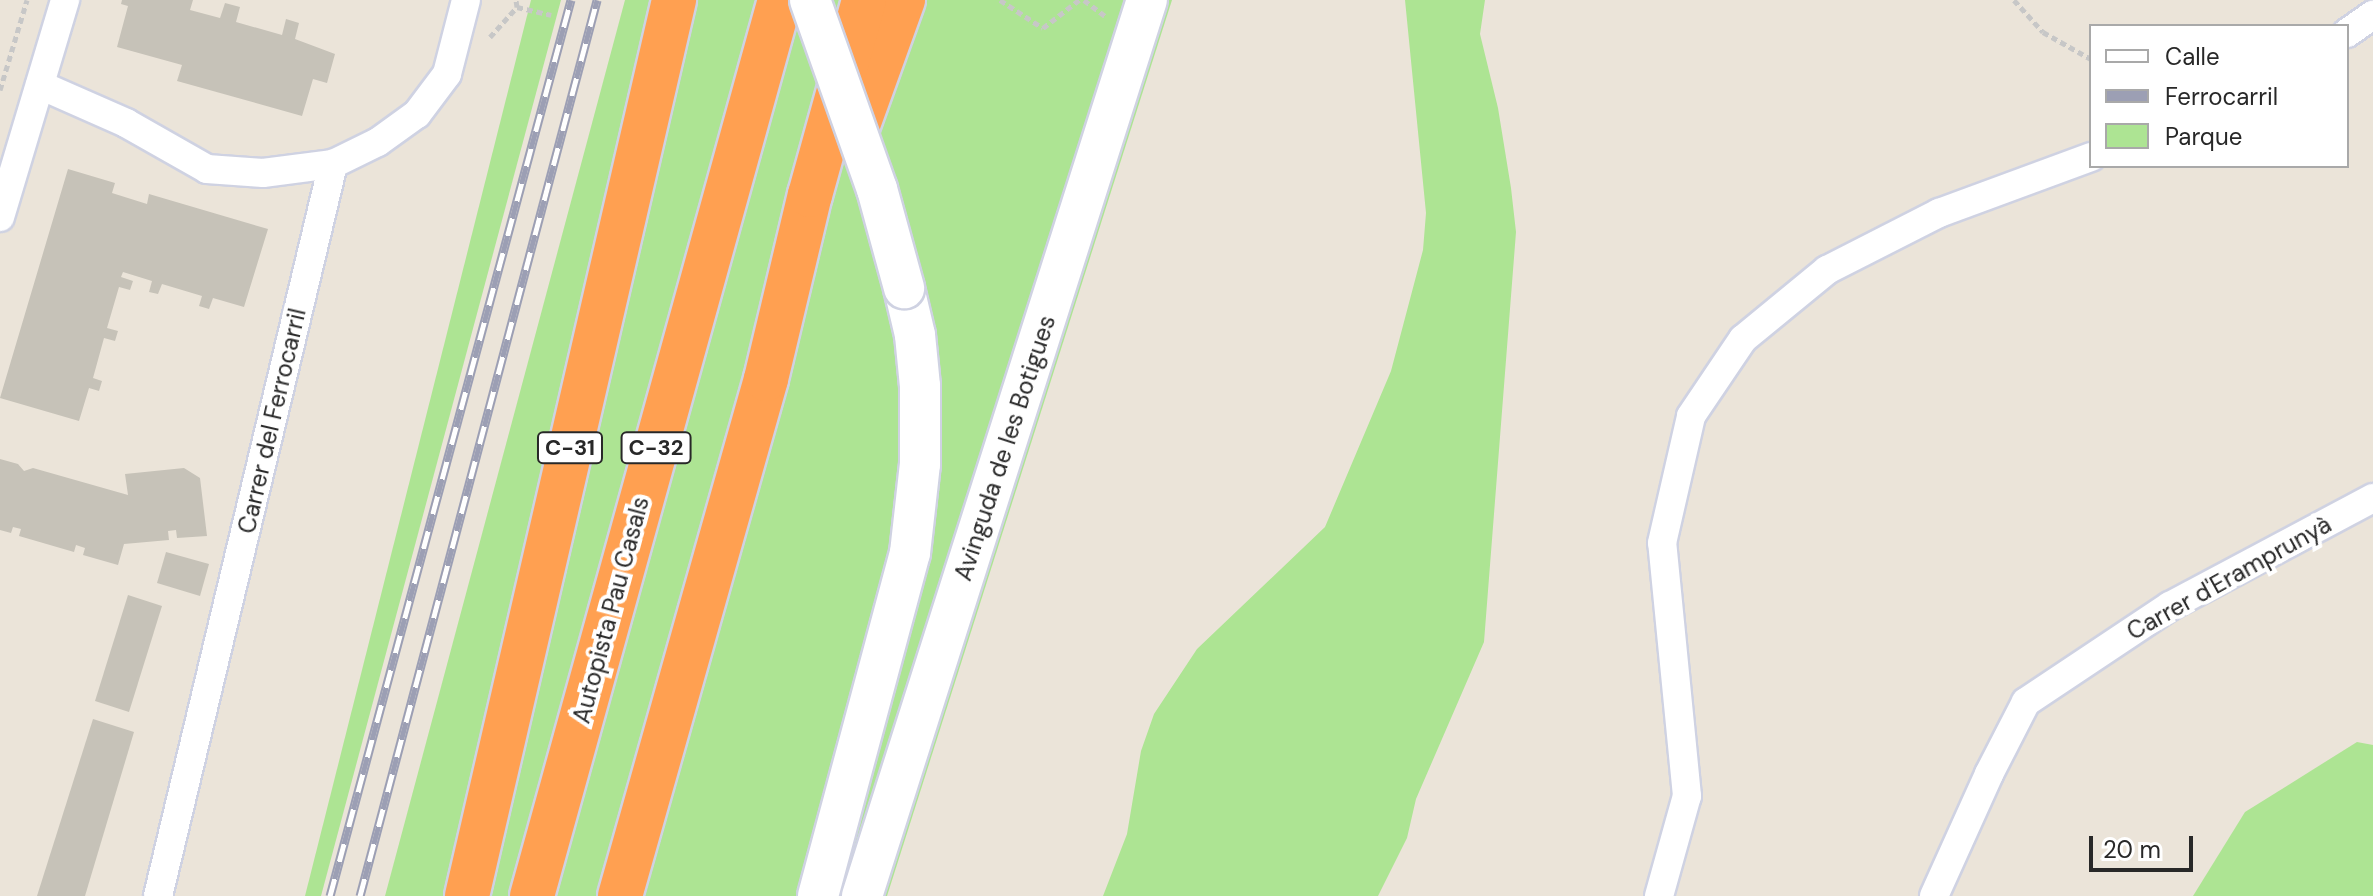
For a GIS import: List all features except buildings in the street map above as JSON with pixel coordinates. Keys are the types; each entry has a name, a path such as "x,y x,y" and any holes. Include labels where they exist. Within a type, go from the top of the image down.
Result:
{"highway":[{"name":"C-31","path":"467,896 674,0"},
{"name":"Autopista Pau Casals","path":"532,896 780,0"},
{"path":"620,896 766,379 810,195 864,0"},
{"path":"766,379 903,0"}],"street":[{"path":"0,217 65,0"},
{"path":"40,85 126,123 207,169 263,173 333,164 378,142 417,114 447,74 466,0"},
{"path":"810,0 877,189 915,335 920,386 920,464 910,553 818,896"},
{"name":"Avinguda de les Botigues","path":"862,896 1147,0"},
{"path":"2349,32 2373,15"},
{"path":"1659,896 1687,796 1662,543 1691,416 1743,339 1827,270 1939,213 2089,158"},
{"name":"Carrer del Ferrocarril","path":"158,896 333,164"},
{"name":"Carrer d'Eramprunyà","path":"1934,896 1989,774 2026,702 2170,606 2373,498"}],"path":[{"path":"0,90 27,0"},
{"path":"516,0 517,7 551,15"},
{"path":"1000,0 1043,28 1079,0"},
{"path":"2014,0 2043,32 2089,58"}],"green space":[{"path":"531,0 561,0 321,896 305,896"},
{"path":"625,0 1172,0 887,896 385,896"},
{"path":"1405,0 1485,0 1480,34 1498,108 1511,188 1516,232 1484,642 1416,799 1407,838 1378,896 1103,896 1127,834 1141,751 1154,714 1197,649 1325,527 1391,371 1423,250 1426,213"},
{"path":"2357,742 2373,745 2373,896 2193,896 2245,812"}],"railway":[{"path":"330,896 571,0"},
{"path":"360,896 597,0"}]}
